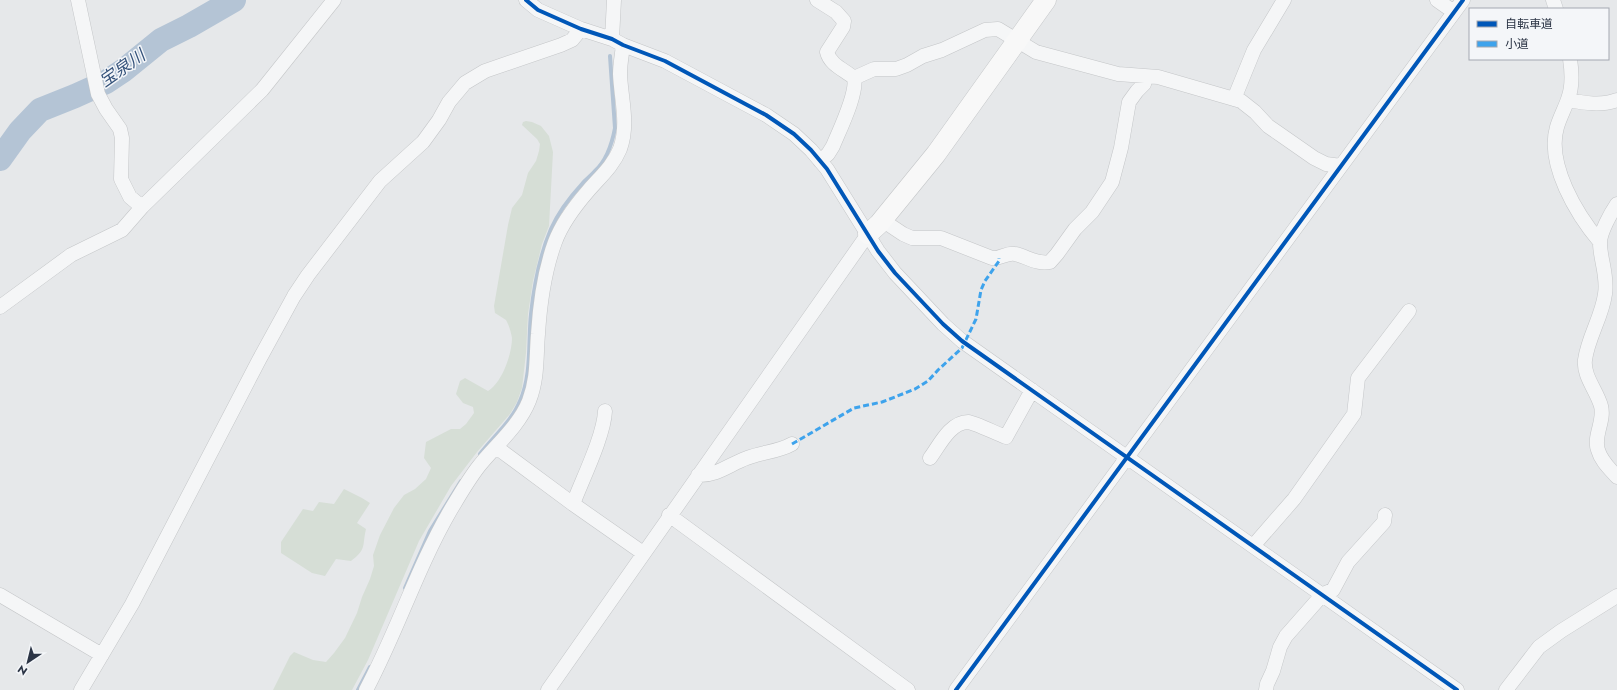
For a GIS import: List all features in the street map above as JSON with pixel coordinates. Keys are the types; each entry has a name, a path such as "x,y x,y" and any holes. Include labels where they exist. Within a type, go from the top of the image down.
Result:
{"street":[{"path":"78,0 98,94 106,109 120,129 122,138 122,179 130,196 142,207"},
{"path":"0,307 71,255 122,230 142,207 262,90 334,0"},
{"path":"526,0 538,10 581,30 618,42 665,62 766,115 794,134 811,150 827,170 878,251 895,273 943,324 962,341 1323,594 1457,690"},
{"path":"366,690 392,638 422,565 436,536 465,486 523,412 529,401 536,379 542,289 555,242 562,227 580,200 604,176 620,149 625,126 614,0"},
{"path":"817,0 836,12 844,21 843,27 827,52 828,58 854,78 856,85 854,94 833,146 828,154 820,161"},
{"path":"548,690 669,515 868,234 882,220 936,154 1046,0"},
{"path":"1234,99 1254,50 1284,0"},
{"path":"1437,0 1454,12"},
{"path":"956,690 1463,0"},
{"path":"854,78 874,69 896,69 923,56 991,29 998,29 1036,52 1118,74 1158,77 1234,99 1248,106 1268,126 1314,158 1326,164 1341,166"},
{"path":"81,690 132,604 294,296 308,275 380,181 423,142 439,120 449,102 465,83 485,71 566,42 578,35 581,30"},
{"path":"1570,60 1572,74 1571,89 1556,129 1554,145 1557,163 1564,186 1588,228 1600,242"},
{"path":"882,220 912,238 941,238 992,258 1015,254 1041,262 1050,262 1075,228 1092,212 1112,182 1121,148 1129,102 1136,91 1144,84 1146,77"},
{"path":"1568,100 1583,103 1610,103 1617,100"},
{"path":"1617,204 1604,228 1600,242 1605,279 1605,292 1598,319 1587,348 1585,363 1587,373 1601,406 1602,416 1597,448 1600,457 1617,477"},
{"path":"1253,546 1294,499 1354,414 1358,378 1409,311"},
{"path":"930,458 948,432 962,423 969,422 1006,438 1019,416 1025,400 1032,390"},
{"path":"573,504 597,443 605,412"},
{"path":"698,475 708,475 747,458 783,449 792,444"},
{"path":"496,447 643,553"},
{"path":"669,515 908,690"},
{"path":"1266,690 1280,647 1286,636 1323,594 1333,590 1348,562 1384,522 1385,515"},
{"path":"0,595 102,655"},
{"path":"1506,690 1539,647 1561,631 1617,596"}],"shaded area":[{"path":"526,121 541,126 549,136 553,152 549,226 542,244 533,281 528,314 522,388 517,402 510,414 477,452 451,486 419,541 368,660 352,690 273,690 290,656 294,652 313,660 326,662 345,638 357,613 370,579 374,566 373,555 380,535 394,508 404,495 415,489 426,479 431,468 424,458 426,442 451,429 460,429 466,424 474,413 473,407 463,403 456,394 460,381 465,378 488,391 498,382 502,375 508,360 512,345 512,338 506,320 495,313 494,306 512,208 522,195 528,173 536,161 540,144 537,139 522,125 523,122"},
{"path":"344,489 370,503 357,523 366,529 362,550 351,561 336,559 325,576 312,573 281,553 281,542 303,509 313,511 319,502 334,504"}],"waterway":[{"name":"宝泉川","path":"0,159 20,131 40,110 106,82 124,70 161,40 234,0"},
{"path":"480,454 502,429 517,408 524,391 528,369 530,325 534,293 538,271 551,229 557,217 569,200 603,162 611,146 615,128 610,56"},
{"path":"405,588 430,531 461,481"},
{"path":"358,690 370,667"}],"marked path":[{"path":"792,444 854,408 882,402 915,389 928,381 962,348 976,319 981,290 985,281 999,261 999,258"}],"cycle path":[{"path":"526,0 538,10 581,29 612,39 623,45 665,61 766,115 794,134 811,150 827,169 878,251 895,273 943,324 962,341 1457,690"},
{"path":"956,690 1463,0"}]}
